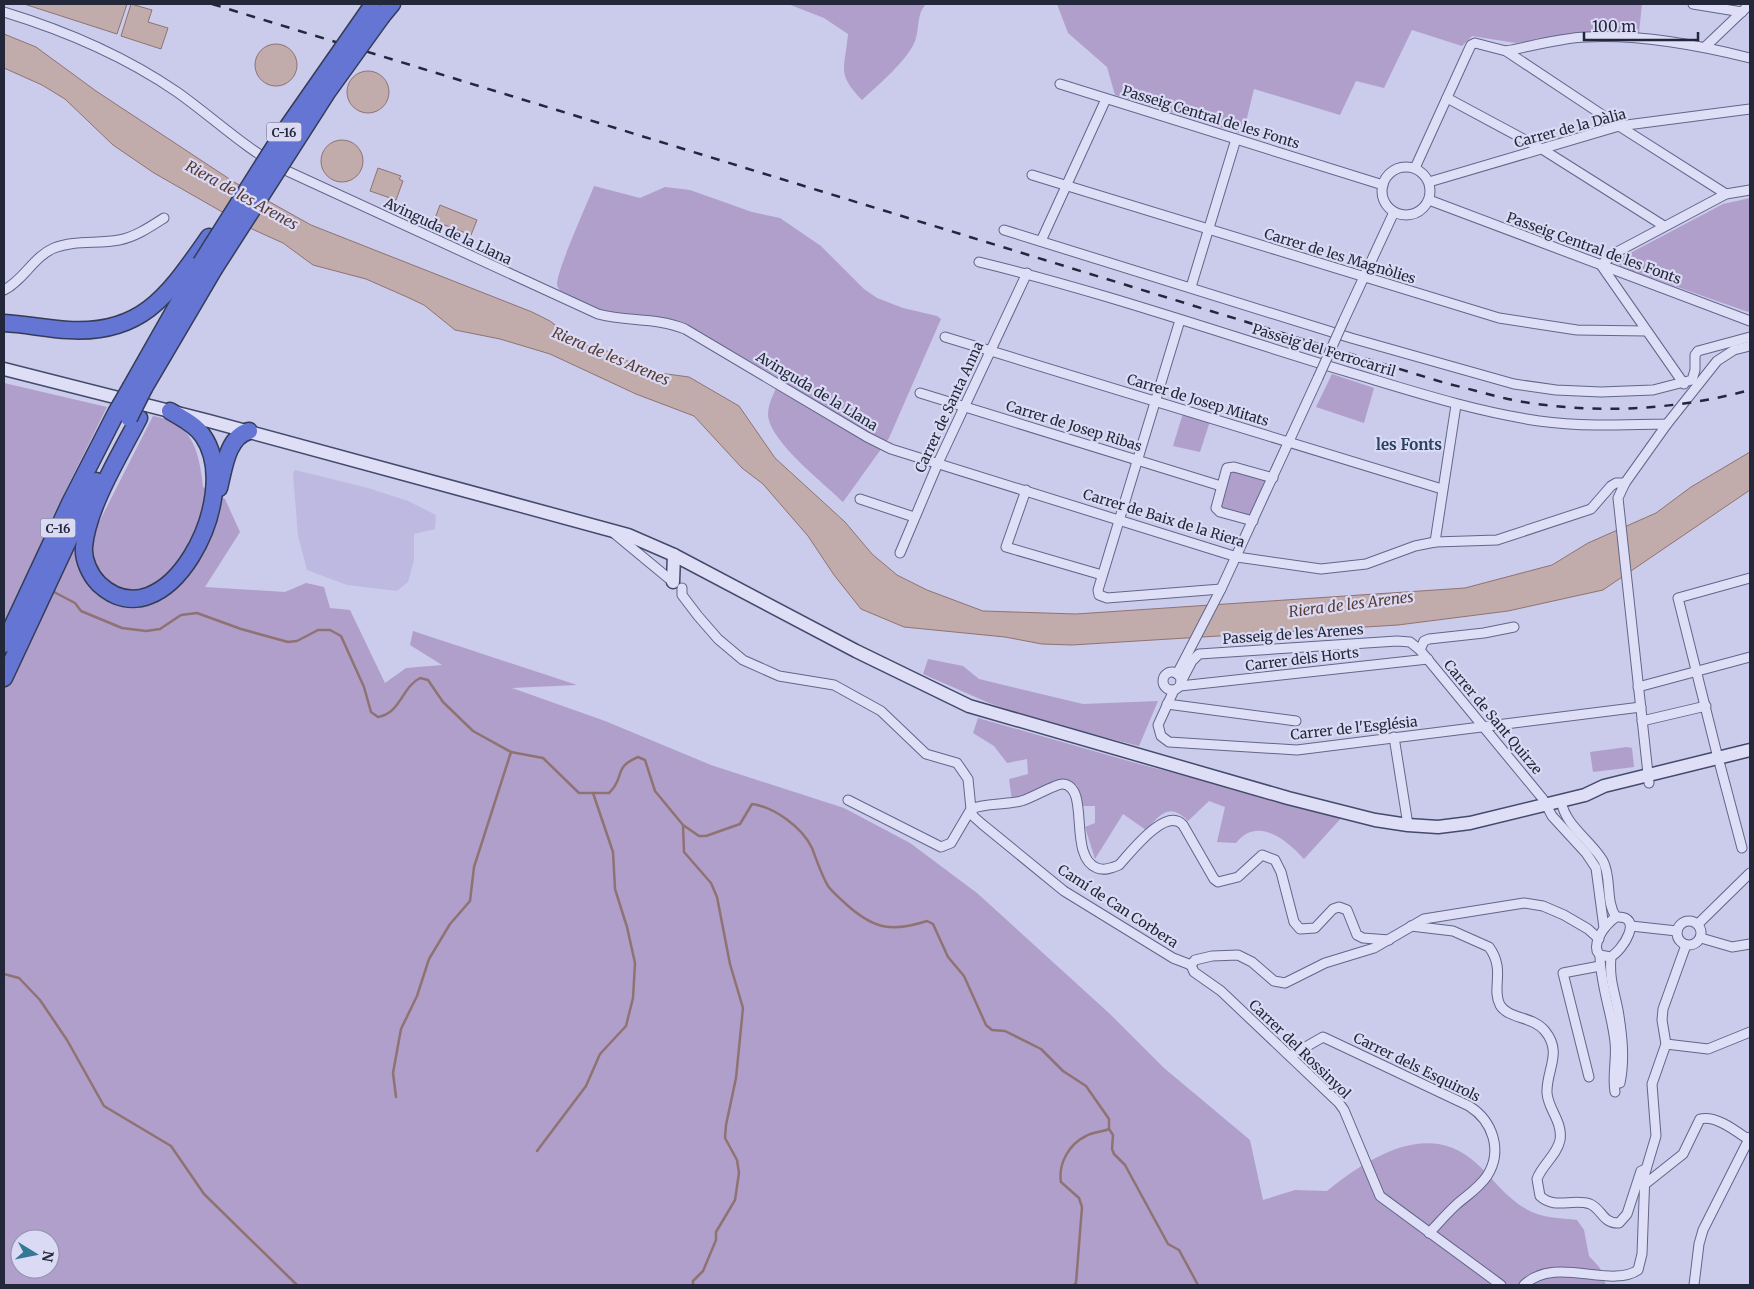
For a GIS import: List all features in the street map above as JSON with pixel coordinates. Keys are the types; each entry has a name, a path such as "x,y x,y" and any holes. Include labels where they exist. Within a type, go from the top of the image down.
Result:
{"highway":[{"name":"C-16","path":"4,678 83,506 204,262 246,190 312,90 384,6"},
{"name":"C-16","path":"142,389 184,319 204,262 328,91 384,6"},
{"path":"4,323 68,330 100,330 116,326 136,318 162,299 204,262"},
{"path":"142,389 128,416 87,529 84,552 94,578 103,587 121,596 139,598 157,592 174,578 190,559 202,537 211,514 233,442 239,435 248,431"},
{"path":"170,411 199,431 209,448 215,479 211,514"},
{"name":"C-16","path":"4,644 62,519 128,416"}],"main road":[{"path":"4,369 248,431 609,529 674,555 856,651 969,706 1288,798 1408,825 1454,826 1585,795 1604,786 1649,779 1719,761 1750,750"},
{"path":"674,555 676,581"},
{"path":"676,581 686,566 695,566"},
{"path":"1719,761 1750,758"}],"street":[{"path":"1693,4 1742,12"},
{"path":"1705,46 1750,4"},
{"name":"Avinguda de la Llana","path":"4,12 80,41 155,78 178,93 245,147 285,170 584,309 610,318 656,320 685,329 867,437 891,449"},
{"path":"1506,50 1584,37 1632,38 1705,46 1750,58"},
{"path":"1415,168 1471,45 1482,44 1506,50 1619,126 1726,194"},
{"name":"Passeig Central de les Fonts","path":"1060,84 1383,185"},
{"path":"1446,98 1542,149 1664,226"},
{"path":"1042,241 1106,99"},
{"name":"Carrer de la Dàlia","path":"1429,182 1619,126 1750,109"},
{"path":"1191,287 1236,139"},
{"path":"1406,166 1415,168 1425,175 1429,182 1429,200 1416,213 1404,215 1394,212 1382,198 1383,185 1387,176 1393,170 1406,166"},
{"name":"Carrer de les Magnòlies","path":"1032,175 1470,310 1534,325 1576,330 1646,331"},
{"path":"1750,190 1726,194 1664,226 1615,254 1601,265 1684,384 1695,376 1695,355 1698,351 1750,337"},
{"name":"Passeig Central de les Fonts","path":"1429,200 1750,321"},
{"path":"1178,683 1191,651 1237,556 1394,212"},
{"path":"4,290 18,280 42,255 55,248 69,244 120,240 131,237 164,218"},
{"name":"Passeig del Ferrocarril","path":"1004,230 1351,338 1514,384 1556,390 1602,392 1653,390 1684,384"},
{"name":"Passeig del Ferrocarril","path":"979,262 1076,286 1456,405 1541,421 1589,425 1667,424"},
{"name":"Carrer de Santa Anna","path":"900,553 938,464 1027,273"},
{"path":"1180,320 1098,590 1100,595 1106,598 1219,593"},
{"name":"Carrer de Josep Mitats","path":"945,337 1442,489"},
{"path":"1649,779 1618,498 1625,483 1667,424 1717,361 1734,350 1750,346"},
{"name":"Carrer de Josep Ribas","path":"920,393 1221,486"},
{"path":"1436,542 1442,489 1456,405"},
{"name":"Carrer de Baix de la Riera","path":"891,449 1237,556 1321,569 1366,564 1415,546 1436,542 1509,538 1591,509 1610,486 1616,483 1625,483"},
{"path":"1253,521 1218,511 1215,505 1226,470 1230,467 1273,478"},
{"path":"1026,490 1006,547 1102,575"},
{"path":"860,499 914,517"},
{"path":"609,529 676,581 682,595 698,616 718,639 743,660 779,676 834,685 881,711 926,754 957,763 968,779 971,809"},
{"path":"1742,848 1678,598 1750,578"},
{"path":"1420,648 1424,641 1429,639 1484,633 1514,627"},
{"name":"Passeig de les Arenes","path":"1178,683 1192,661 1199,654 1397,641 1410,642 1420,648"},
{"name":"Carrer de Sant Quirze","path":"1420,648 1547,804 1552,816 1586,853 1596,868 1604,928"},
{"path":"1638,687 1697,669 1750,657"},
{"name":"Carrer dels Horts","path":"1178,683 1428,659"},
{"name":"Carrer de l'Església","path":"1178,683 1158,725 1159,732 1169,742 1178,744 1296,750 1641,707"},
{"path":"1167,704 1296,721"},
{"path":"1642,721 1706,706"},
{"path":"1394,737 1408,825"},
{"path":"848,800 941,847 950,843 971,809 977,806 1002,806 1035,797 1059,784 1067,785 1072,790 1077,801 1082,850 1086,860 1097,868 1112,868 1119,865 1159,825 1167,820 1176,820 1183,825 1214,879 1218,882 1238,876 1262,855 1275,860 1281,872 1294,922 1300,929 1315,928 1333,909 1339,907 1347,910 1357,935 1363,938 1389,940"},
{"path":"1561,801 1567,818 1603,861 1608,872 1611,906 1616,917"},
{"name":"Camí de Can Corbera","path":"971,809 973,816 982,824 1064,891 1173,958 1191,964"},
{"path":"1698,924 1750,873"},
{"path":"1191,964 1194,960 1212,956 1238,955 1252,962 1274,981 1285,983 1325,963 1362,952 1389,940 1424,919 1524,903 1543,906 1564,915 1588,929 1599,939"},
{"path":"1616,917 1626,918 1631,926 1629,936 1611,957 1610,980 1618,1009 1623,1061 1619,1085 1615,1092 1617,1062 1612,1012 1600,966 1600,955 1596,948 1604,928 1616,917"},
{"path":"1687,920 1698,924 1702,930 1701,938 1693,944 1686,945 1680,941 1677,931 1681,924 1687,920"},
{"path":"1411,926 1453,931 1489,947 1499,971 1498,996 1501,1006 1506,1012 1537,1023 1549,1037 1553,1058 1547,1096 1559,1123 1560,1136 1558,1145 1537,1179 1540,1196 1554,1204 1588,1204 1593,1206 1607,1221 1618,1223 1627,1214 1641,1171 1646,1169"},
{"path":"1631,926 1677,931"},
{"path":"1701,938 1732,947 1750,944"},
{"path":"1524,1285 1528,1281 1548,1273 1620,1277 1634,1273 1640,1266 1644,1185 1646,1169 1656,1136 1652,1084 1666,1044 1662,1020 1663,1009 1686,945"},
{"path":"1600,955 1611,957"},
{"name":"Carrer del Rossinyol","path":"1191,964 1194,972 1221,991 1344,1110 1380,1196 1501,1285"},
{"path":"1589,1077 1563,973 1600,966"},
{"path":"1666,1044 1708,1049 1750,1032"},
{"name":"Carrer dels Esquirols","path":"1290,1056 1323,1037 1469,1106 1484,1117 1494,1141 1495,1151 1490,1170 1482,1183 1455,1206 1429,1233"},
{"path":"1644,1185 1683,1154 1696,1123 1700,1119 1706,1117 1718,1121 1750,1139 1703,1230 1699,1244 1694,1285"}],"shaded area":[{"path":"788,4 926,4 919,17 915,41 906,56 862,100 848,83 845,76 844,63 848,34 824,18"},
{"path":"1057,4 1642,4 1639,33 1581,33 1516,43 1472,36 1462,46 1412,30 1384,88 1356,81 1340,115 1254,89 1243,134 1115,95 1107,67 1068,33"},
{"path":"594,186 640,198 665,187 690,190 752,212 780,218 821,246 864,289 877,298 903,308 937,316 941,319 889,438 843,502 799,462 771,426 768,415 769,406 781,379 682,322 655,316 608,314 564,295 560,290 557,285 558,278"},
{"path":"1750,198 1750,309 1748,312 1621,267 1618,263 1619,259 1723,204"},
{"path":"1332,374 1374,388 1364,423 1316,407"},
{"path":"4,383 107,407 50,522 91,538 153,416 166,419 177,425 192,441 199,462 203,487 225,499 240,532 205,587 285,592 306,583 324,587 330,608 350,610 385,683 406,668 442,665 410,645 413,631 577,685 512,688 605,721 711,765 844,808 910,843 977,893 1110,1014 1164,1068 1250,1140 1263,1200 1295,1190 1327,1191 1380,1156 1399,1148 1419,1144 1438,1144 1457,1150 1476,1163 1505,1193 1526,1209 1544,1216 1577,1220 1584,1230 1589,1256 1600,1268 1606,1285 4,1285"},
{"path":"1184,410 1211,418 1200,452 1173,446"},
{"path":"1227,468 1273,478 1253,521 1220,512"},
{"path":"295,470 368,488 408,501 436,515 435,529 414,534 414,560 408,582 397,591 347,585 307,570 298,536 293,474"},
{"path":"928,659 963,666 979,679 1083,704 1158,701 1139,746 1048,723 989,703 923,674"},
{"path":"978,718 1139,764 1343,816 1304,859 1280,838 1262,831 1253,831 1244,835 1236,843 1217,842 1225,807 1209,801 1188,821 1176,812 1170,811 1161,815 1146,830 1123,814 1095,859 1085,827 1095,823 1095,806 1083,806 1077,785 1065,779 1055,781 1012,800 1009,779 1028,774 1027,759 1007,763 994,746 973,733"},
{"path":"1632,748 1634,767 1593,772 1590,752"}],"water":[{"path":"24,4 127,4 117,34"},
{"path":"131,4 152,10 148,22 168,28 161,49 121,36"},
{"name":"Riera de les Arenes","path":"4,34 36,47 96,91 234,182 311,225 532,312 550,321 580,344 614,353 645,371 689,377 739,406 775,458 845,522 872,554 897,575 927,590 983,611 1076,614 1465,588 1552,565 1588,543 1656,513 1691,487 1750,452 1750,490 1603,590 1508,611 1398,625 1072,645 1042,644 1005,637 904,627 861,609 834,575 808,536 763,484 742,468 694,416 636,394 550,354 500,339 455,330 424,305 407,297 366,279 313,265 283,243 252,229 154,173 113,145 65,99 42,85 4,68"},
{"path":"276,44 291,50 297,65 291,80 276,86 261,80 255,65 261,50"},
{"path":"368,71 383,77 389,92 383,107 368,113 353,107 347,92 353,77"},
{"path":"342,140 357,146 363,161 357,176 342,182 327,176 321,161 327,146"},
{"path":"378,168 401,176 399,179 403,181 396,200 370,191"},
{"path":"440,205 477,220 471,235 434,221"}],"waterway":[{"path":"54,592 75,603 81,611 122,628 146,631 160,629 181,615 197,613 241,629 288,642 297,641 318,630 330,630 341,636 364,687 371,712 378,717 391,711 409,687 420,678 428,680 443,702 473,731 511,752 543,758 579,793 609,793 625,765 638,757 645,760 655,791 683,825 699,836 706,836 740,824 752,804 778,814 802,833 812,848 828,886 847,905 867,920 885,926 904,927 927,921 933,924 948,957 964,976 986,1025 992,1030 1005,1031 1041,1049 1063,1071 1086,1086 1109,1119 1109,1129 1113,1135 1112,1149 1114,1154 1125,1165 1168,1244 1179,1250 1198,1285"},
{"path":"396,1097 393,1073 401,1029 417,996 429,959 450,924 470,901 474,867 511,752"},
{"path":"537,1151 586,1086 600,1054 626,1026 633,998 635,963 627,927 615,889 613,852 593,793"},
{"path":"683,825 684,852 711,883 717,897 730,964 743,1008 736,1078 725,1138 737,1160 739,1173 735,1200 716,1232 716,1240 703,1271 693,1281 693,1285"},
{"path":"4,974 19,978 40,1000 67,1040 104,1106 171,1146 204,1194 297,1285"},
{"path":"1074,1285 1076,1283 1082,1207 1079,1198 1061,1182 1061,1168 1066,1155 1074,1144 1086,1136 1109,1129"}],"railway":[{"path":"212,4 1445,383 1500,397 1538,404 1599,409 1691,403 1750,390"}],"district":[{"name":"les Fonts","path":"1409,444"}]}
